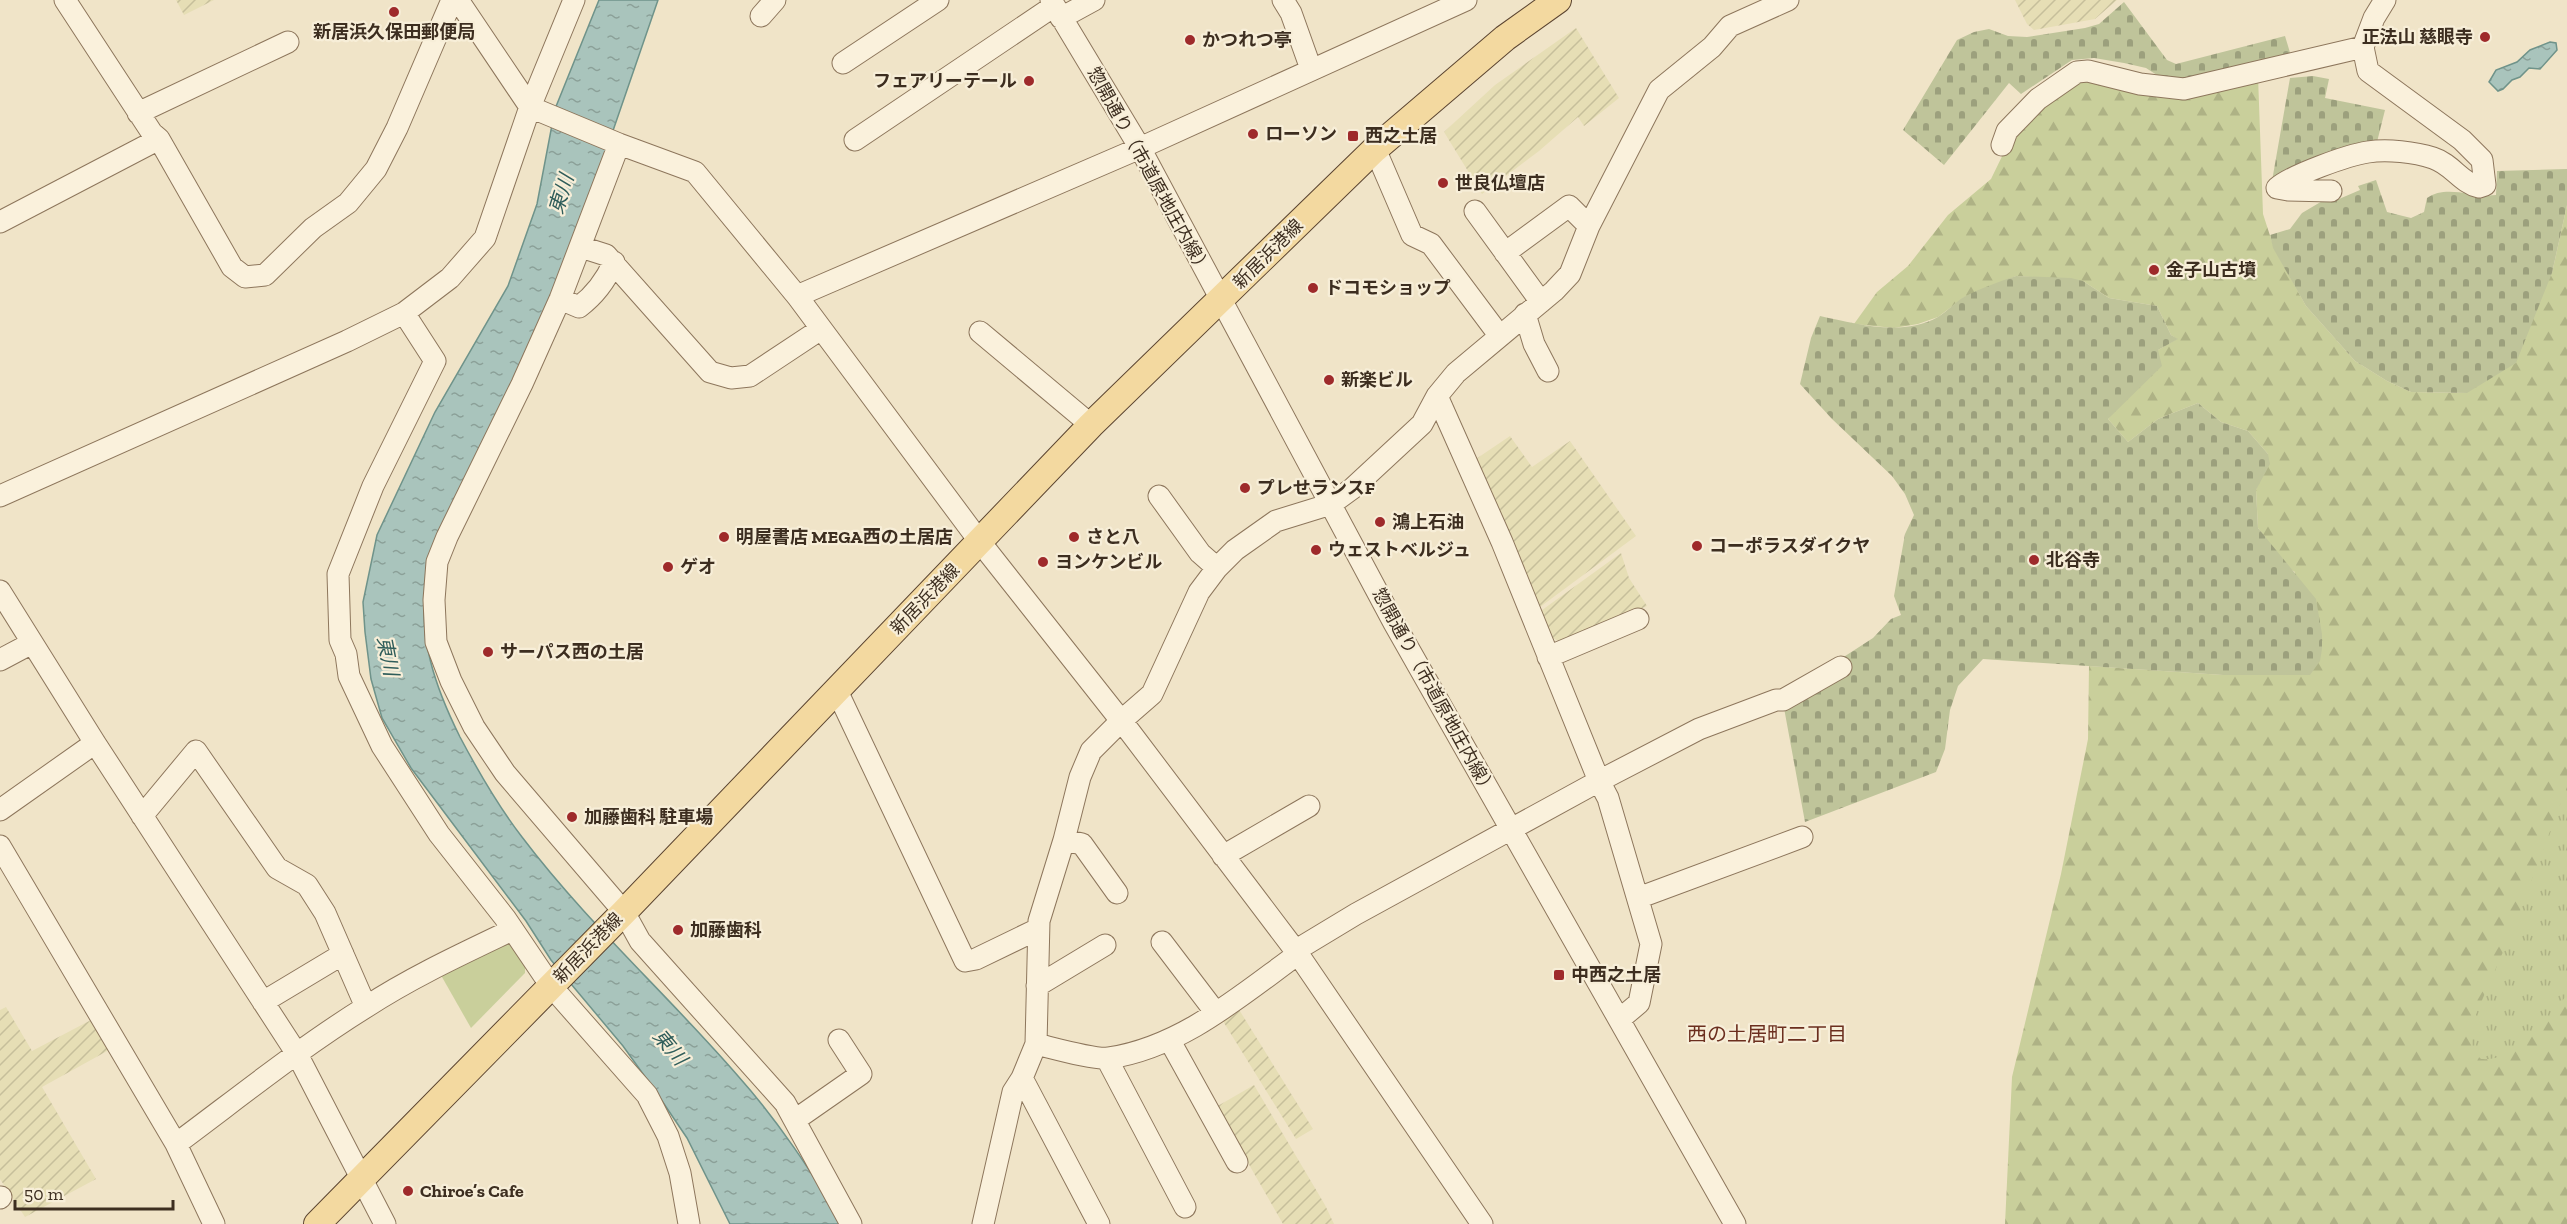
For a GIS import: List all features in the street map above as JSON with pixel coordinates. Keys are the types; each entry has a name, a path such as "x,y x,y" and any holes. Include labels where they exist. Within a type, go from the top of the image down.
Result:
{"main road":[{"name":"新居浜港線","path":"317,1224 621,915 1091,425 1375,149 1505,38 1558,0"}],"street":[{"path":"65,0 138,113 159,140 232,267 245,277 265,275 313,228 348,203 376,169 397,128 452,0"},
{"path":"458,0 538,110 695,172 797,296 980,542 1121,721 1298,954 1482,1224"},
{"path":"0,496 265,379 404,313 450,278 484,238 538,110 574,0"},
{"path":"843,63 938,0"},
{"path":"855,140 1055,8 1094,0"},
{"path":"1283,0 1291,13 1311,69"},
{"path":"797,296 1140,148 1466,0"},
{"path":"983,1224 1004,1123 1013,1092 1022,1078 1036,1044 1039,921 1064,840 1080,777 1091,751 1152,694 1200,592 1217,568 1235,550 1276,521 1331,504 1376,468 1422,424 1437,396 1456,373 1554,291 1570,274 1589,226 1659,90 1712,47 1730,26 1788,0"},
{"path":"2331,191 2277,188 2288,181 2335,162 2368,152 2414,154 2433,158 2448,165 2470,185 2479,188 2485,185 2482,160 2463,140 2368,71 2363,47 2374,18 2385,0"},
{"name":"惣開通り（市道原地庄内線）","path":"1055,8 1140,148 1394,623 1735,1224"},
{"path":"138,113 288,42"},
{"path":"2002,145 2007,130 2038,99 2077,72 2088,71 2140,84 2184,89 2363,47"},
{"path":"0,222 159,140"},
{"path":"617,143 560,299 522,384 466,494 437,562 434,600 436,642 451,681 474,727 505,773 640,941 785,1102 851,1224"},
{"path":"1375,149 1412,234 1431,244 1499,335"},
{"path":"1505,253 1569,206 1589,226"},
{"path":"1475,211 1505,253 1533,308 1534,344 1548,371"},
{"path":"580,247 606,255 614,262 710,372 731,378 750,376 821,329"},
{"path":"560,299 579,307 591,298 608,275 614,262"},
{"path":"404,313 435,361 373,486 338,574 340,640 355,692 382,746 439,834 552,985 646,1095 669,1136 680,1173 689,1224"},
{"path":"980,332 1091,425"},
{"path":"1437,396 1502,542 1599,781 1608,798 1638,898 1651,944 1639,1003 1620,1019"},
{"path":"1159,496 1200,554 1217,568"},
{"path":"0,591 94,743 297,1054 385,1224"},
{"path":"1548,657 1638,619"},
{"path":"0,660 32,643"},
{"path":"1036,1044 1107,1059 1170,1041 1216,1013 1298,954 1303,946 1356,914 1511,828 1699,729 1776,700 1783,700 1841,667"},
{"path":"837,691 965,961 976,959 1038,929"},
{"path":"0,810 94,743"},
{"path":"142,816 196,751 277,868 307,885 325,913 366,1007"},
{"path":"1223,856 1309,806"},
{"path":"1638,898 1802,837"},
{"path":"1064,840 1082,844 1118,893"},
{"path":"0,846 176,1144 214,1224"},
{"path":"176,1144 297,1054 366,1007 435,967 512,930"},
{"path":"1162,942 1216,1013"},
{"path":"1037,986 1104,945"},
{"path":"263,1002 343,954"},
{"path":"795,1120 861,1074 839,1040"},
{"path":"1170,1041 1237,1162"},
{"path":"1107,1059 1185,1206"},
{"path":"1022,1078 1099,1224"}],"shaded area":[{"path":"176,0 214,0 184,15"},
{"path":"2015,0 2117,0 2095,19 2034,30 2027,24"},
{"path":"1576,28 1619,98 1584,126 1578,117 1539,151 1482,194 1444,132 1495,85"},
{"path":"1510,436 1532,467 1570,441 1636,536 1536,610 1473,461"},
{"path":"1621,553 1629,578 1647,606 1562,643 1547,635 1538,613"},
{"path":"6,1007 32,1051 91,1020 109,1050 42,1087 96,1179 25,1217 0,1179 0,1010"},
{"path":"1238,1008 1313,1129 1296,1139 1221,1018"},
{"path":"1254,1085 1334,1224 1283,1224 1216,1107"}],"green space":[{"path":"2124,2 2167,60 2176,64 2285,36 2291,56 2191,83 2163,79 2146,68 2124,63 2094,58 2072,60 2021,94 2009,83 1944,165 1903,130 1957,40 1974,32 1989,29 2008,36 2027,37 2085,28 2099,24"},
{"path":"2258,76 2263,214 2274,248 2306,306 2355,361 2387,381 2411,392 2466,393 2552,273 2567,205 2567,1224 2005,1224 2012,1077 2061,874 2088,739 2089,666 2223,675 2295,572 2287,567 2258,528 2256,490 2268,454 2248,431 2221,422 2198,403 2158,419 2128,442 2108,419 2158,350 2177,339 2171,335 2157,306 2109,298 2083,281 2016,276 1963,298 1938,317 1918,324 1894,328 1854,324 1877,292 1908,266 1948,215 1991,179 2009,142 2070,81 2102,78"},
{"path":"2313,76 2329,79 2325,98 2385,110 2376,146 2272,181 2290,78"},
{"path":"2567,169 2567,205 2552,273 2516,363 2467,393 2411,392 2387,381 2355,361 2306,306 2273,248 2270,235 2290,229 2302,213 2324,200 2339,199 2360,190 2358,186 2376,180 2387,212 2411,218 2424,212 2427,198 2435,194 2451,192 2496,195 2497,171"},
{"path":"2016,276 2071,278 2083,281 2109,298 2157,306 2171,335 2178,339 2158,350 2162,366 2108,419 2128,442 2158,419 2198,403 2221,422 2248,431 2268,454 2270,464 2256,490 2258,528 2316,599 2322,634 2320,661 2310,675 2223,675 1983,659 1958,686 1950,710 1945,749 1936,772 1805,822 1784,708 1839,660 1873,638 1891,619 1901,615 1894,596 1905,534 1914,515 1905,494 1892,476 1832,419 1800,384 1811,338 1820,316 1879,327 1910,326 1938,317 1964,297"},
{"path":"2567,786 2567,995 2540,1028 2519,1047 2508,1054 2481,1059 2471,1049 2476,1014 2516,922"},
{"path":"506,937 525,962 525,973 471,1028 438,970"}],"water":[{"name":"東川","path":"599,0 658,0 565,270 427,580 424,600 426,641 436,680 451,719 481,775 513,825 573,899 753,1093 794,1147 843,1224 730,1224 687,1138 656,1092 623,1046 551,960 526,921 411,768 382,718 371,679 363,602 377,535 435,412 508,286 537,204 555,109"},
{"path":"2550,42 2556,43 2557,50 2540,69 2529,68 2520,77 2498,91 2489,82 2496,70 2517,62 2530,50"}],"place":[{"name":"新居浜久保田郵便局","path":"394,12"},
{"name":"正法山 慈眼寺","path":"2485,37"},
{"name":"かつれつ亭","path":"1190,40"},
{"name":"フェアリーテール","path":"1029,81"},
{"name":"ローソン","path":"1253,134"},
{"name":"西之土居","path":"1353,136"},
{"name":"世良仏壇店","path":"1443,183"},
{"name":"金子山古墳","path":"2154,270"},
{"name":"ドコモショップ","path":"1313,288"},
{"name":"新楽ビル","path":"1329,380"},
{"name":"プレせランスF","path":"1245,488"},
{"name":"鴻上石油","path":"1380,522"},
{"name":"明屋書店 MEGA西の土居店","path":"724,537"},
{"name":"さと八","path":"1074,537"},
{"name":"コーポラスダイクヤ","path":"1697,546"},
{"name":"ウェストベルジュ","path":"1316,550"},
{"name":"北谷寺","path":"2034,560"},
{"name":"ヨンケンビル","path":"1043,562"},
{"name":"ゲオ","path":"668,567"},
{"name":"サーパス西の土居","path":"488,652"},
{"name":"加藤歯科 駐車場","path":"572,817"},
{"name":"加藤歯科","path":"678,930"},
{"name":"中西之土居","path":"1559,975"},
{"name":"Chiroe’s Cafe","path":"408,1191"}],"district":[{"name":"西の土居町二丁目","path":"1767,1034"}]}
